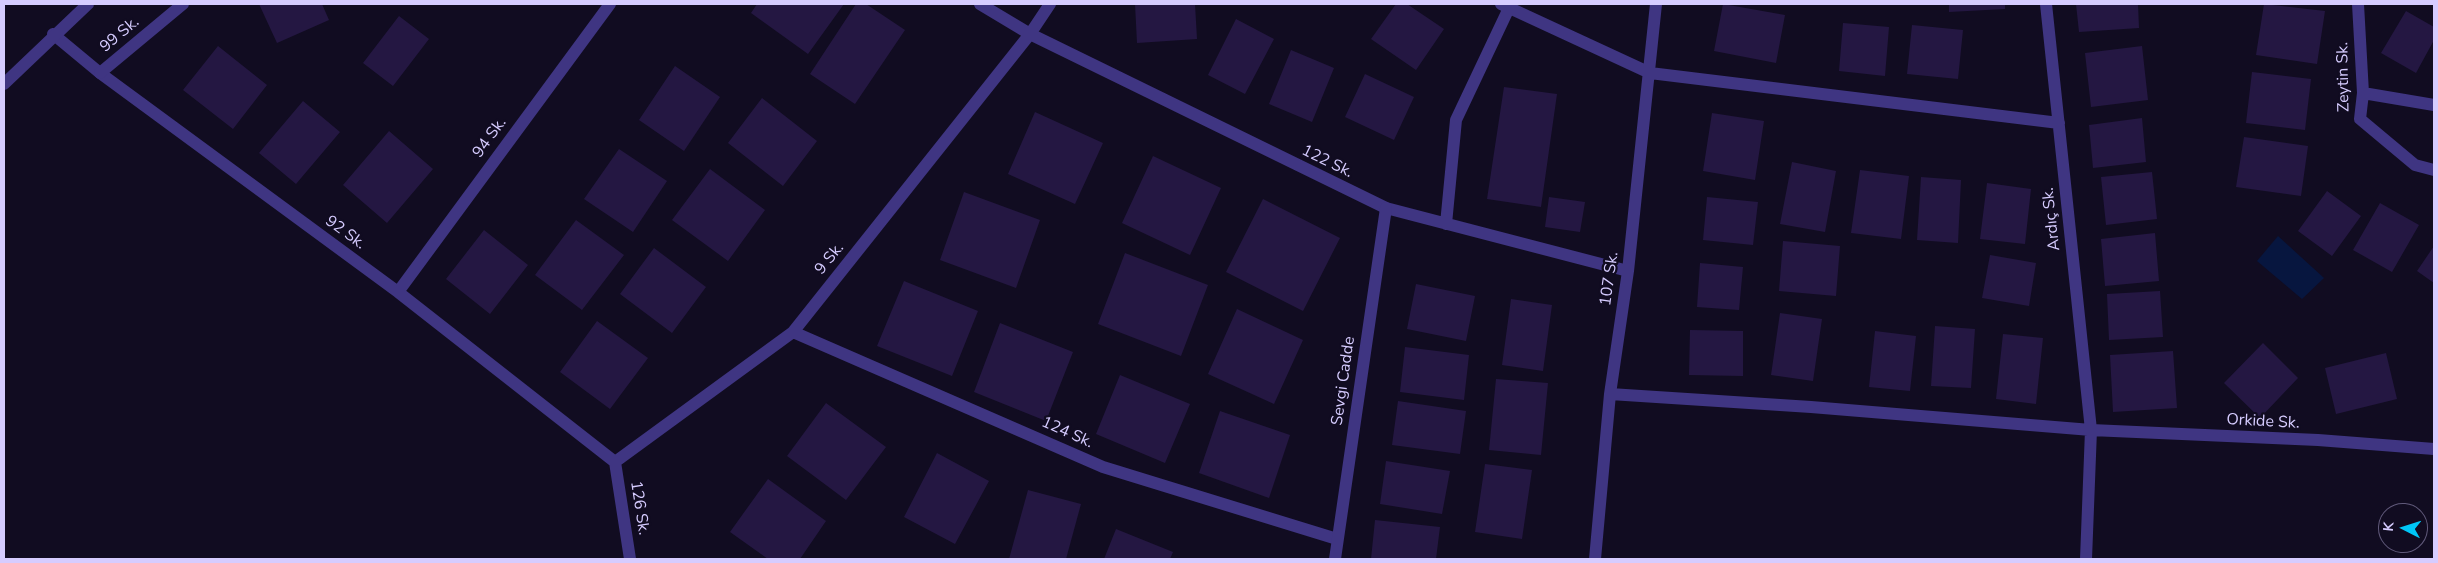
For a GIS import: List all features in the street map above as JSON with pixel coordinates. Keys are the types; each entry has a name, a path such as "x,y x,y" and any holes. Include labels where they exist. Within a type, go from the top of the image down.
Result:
{"street":[{"path":"4,84 53,34 88,4"},
{"name":"99 Sk.","path":"100,73 184,4"},
{"name":"94 Sk.","path":"398,292 610,4"},
{"path":"980,4 1030,34"},
{"name":"9 Sk.","path":"615,462 793,332 1030,34 1050,4"},
{"name":"107 Sk.","path":"1595,559 1610,394 1628,271 1656,4"},
{"name":"Ardıç Sk.","path":"2046,4 2091,430 2086,559"},
{"name":"Zeytin Sk.","path":"2358,4 2362,93 2360,119 2416,164 2434,170"},
{"path":"1446,224 1456,120 1505,6 1650,73 2059,123"},
{"name":"92 Sk.","path":"53,34 100,73 398,292 615,462"},
{"name":"122 Sk.","path":"1030,34 1386,208 1628,271"},
{"path":"2362,93 2434,105"},
{"name":"Sevgi Cadde","path":"1335,559 1386,208"},
{"name":"124 Sk.","path":"793,332 1103,467 1337,539"},
{"name":"Orkide Sk.","path":"1610,394 1811,407 2091,430 2318,440 2434,450"},
{"name":"126 Sk.","path":"615,462 630,559"}],"water":[{"path":"2278,236 2324,278 2302,299 2257,261"}],"building":[{"path":"259,4 322,4 329,20 277,43"},
{"path":"757,4 844,4 808,54 751,13"},
{"path":"856,4 866,4 905,30 855,104 810,74"},
{"path":"1135,4 1195,4 1197,39 1137,43"},
{"path":"1396,4 1407,4 1444,29 1416,70 1371,39"},
{"path":"1723,4 1785,15 1776,63 1714,51"},
{"path":"1949,4 2005,4 2005,9 1949,12"},
{"path":"2076,4 2138,4 2139,28 2079,32"},
{"path":"2264,4 2325,11 2317,64 2256,55"},
{"path":"2406,11 2434,27 2434,40 2416,73 2381,53"},
{"path":"399,16 429,39 393,86 363,63"},
{"path":"1236,19 1274,39 1245,94 1208,75"},
{"path":"1843,23 1889,27 1885,76 1839,71"},
{"path":"1912,25 1963,30 1958,79 1907,74"},
{"path":"218,46 267,85 233,129 183,90"},
{"path":"2142,46 2148,100 2091,107 2085,53"},
{"path":"1291,50 1334,68 1312,122 1269,104"},
{"path":"675,66 720,97 684,151 639,120"},
{"path":"2252,72 2311,79 2305,130 2246,123"},
{"path":"1365,74 1414,97 1394,140 1345,117"},
{"path":"1504,87 1557,94 1541,207 1487,199"},
{"path":"762,98 817,141 783,186 728,143"},
{"path":"303,101 340,132 296,184 259,153"},
{"path":"1035,112 1103,143 1075,204 1008,174"},
{"path":"1712,113 1764,121 1755,180 1703,171"},
{"path":"2142,118 2146,162 2093,168 2089,125"},
{"path":"389,131 433,169 387,223 343,185"},
{"path":"2244,137 2308,146 2301,196 2236,187"},
{"path":"619,149 667,181 633,232 584,199"},
{"path":"1153,156 1221,188 1190,255 1122,223"},
{"path":"1792,162 1836,171 1825,232 1780,224"},
{"path":"710,169 765,210 728,261 672,220"},
{"path":"1860,170 1909,176 1901,239 1851,233"},
{"path":"2152,172 2157,219 2106,225 2101,177"},
{"path":"1921,177 1961,180 1958,243 1917,240"},
{"path":"1987,183 2031,189 2025,244 1980,239"},
{"path":"2327,191 2361,216 2332,256 2298,231"},
{"path":"964,192 1040,220 1016,288 940,260"},
{"path":"1549,197 1585,202 1580,232 1545,227"},
{"path":"1707,197 1758,202 1753,245 1703,240"},
{"path":"1263,199 1340,238 1303,311 1226,272"},
{"path":"2380,203 2419,225 2392,272 2353,250"},
{"path":"576,220 624,255 582,310 535,275"},
{"path":"484,230 528,265 490,314 446,279"},
{"path":"2155,233 2159,281 2105,286 2101,239"},
{"path":"1783,241 1840,246 1836,296 1779,291"},
{"path":"2434,246 2434,283 2417,271"},
{"path":"654,248 706,287 672,333 620,294"},
{"path":"1125,253 1208,285 1181,356 1098,324"},
{"path":"1990,255 2036,263 2029,306 1982,298"},
{"path":"1700,263 1743,267 1739,310 1697,307"},
{"path":"904,281 978,311 952,376 877,346"},
{"path":"1416,284 1475,296 1466,341 1407,329"},
{"path":"2160,291 2163,337 2109,340 2107,294"},
{"path":"1511,299 1552,305 1543,371 1502,365"},
{"path":"1237,309 1303,340 1274,404 1208,374"},
{"path":"1780,313 1822,319 1813,381 1771,375"},
{"path":"597,321 648,358 610,409 560,372"},
{"path":"1000,323 1073,352 1046,421 974,392"},
{"path":"1935,326 1975,329 1971,388 1931,386"},
{"path":"1690,330 1743,331 1743,376 1689,375"},
{"path":"1875,331 1916,336 1910,391 1869,387"},
{"path":"2003,334 2043,338 2036,404 1996,399"},
{"path":"2263,343 2298,378 2260,418 2224,383"},
{"path":"1405,347 1469,355 1464,400 1400,392"},
{"path":"2173,351 2177,408 2113,412 2110,355"},
{"path":"2386,353 2397,399 2336,414 2325,368"},
{"path":"1120,375 1190,404 1165,463 1096,434"},
{"path":"1496,379 1548,383 1541,455 1489,450"},
{"path":"1398,401 1466,411 1460,454 1392,445"},
{"path":"826,403 886,447 846,500 787,456"},
{"path":"1220,411 1290,435 1269,498 1199,473"},
{"path":"937,453 989,481 955,544 904,517"},
{"path":"1386,461 1450,471 1442,514 1380,504"},
{"path":"1485,464 1532,470 1522,539 1475,532"},
{"path":"768,479 826,521 800,559 768,559 730,532"},
{"path":"1028,490 1081,504 1066,559 1009,559"},
{"path":"1375,520 1440,527 1436,559 1371,559"},
{"path":"1116,529 1173,552 1170,559 1104,559"}]}
